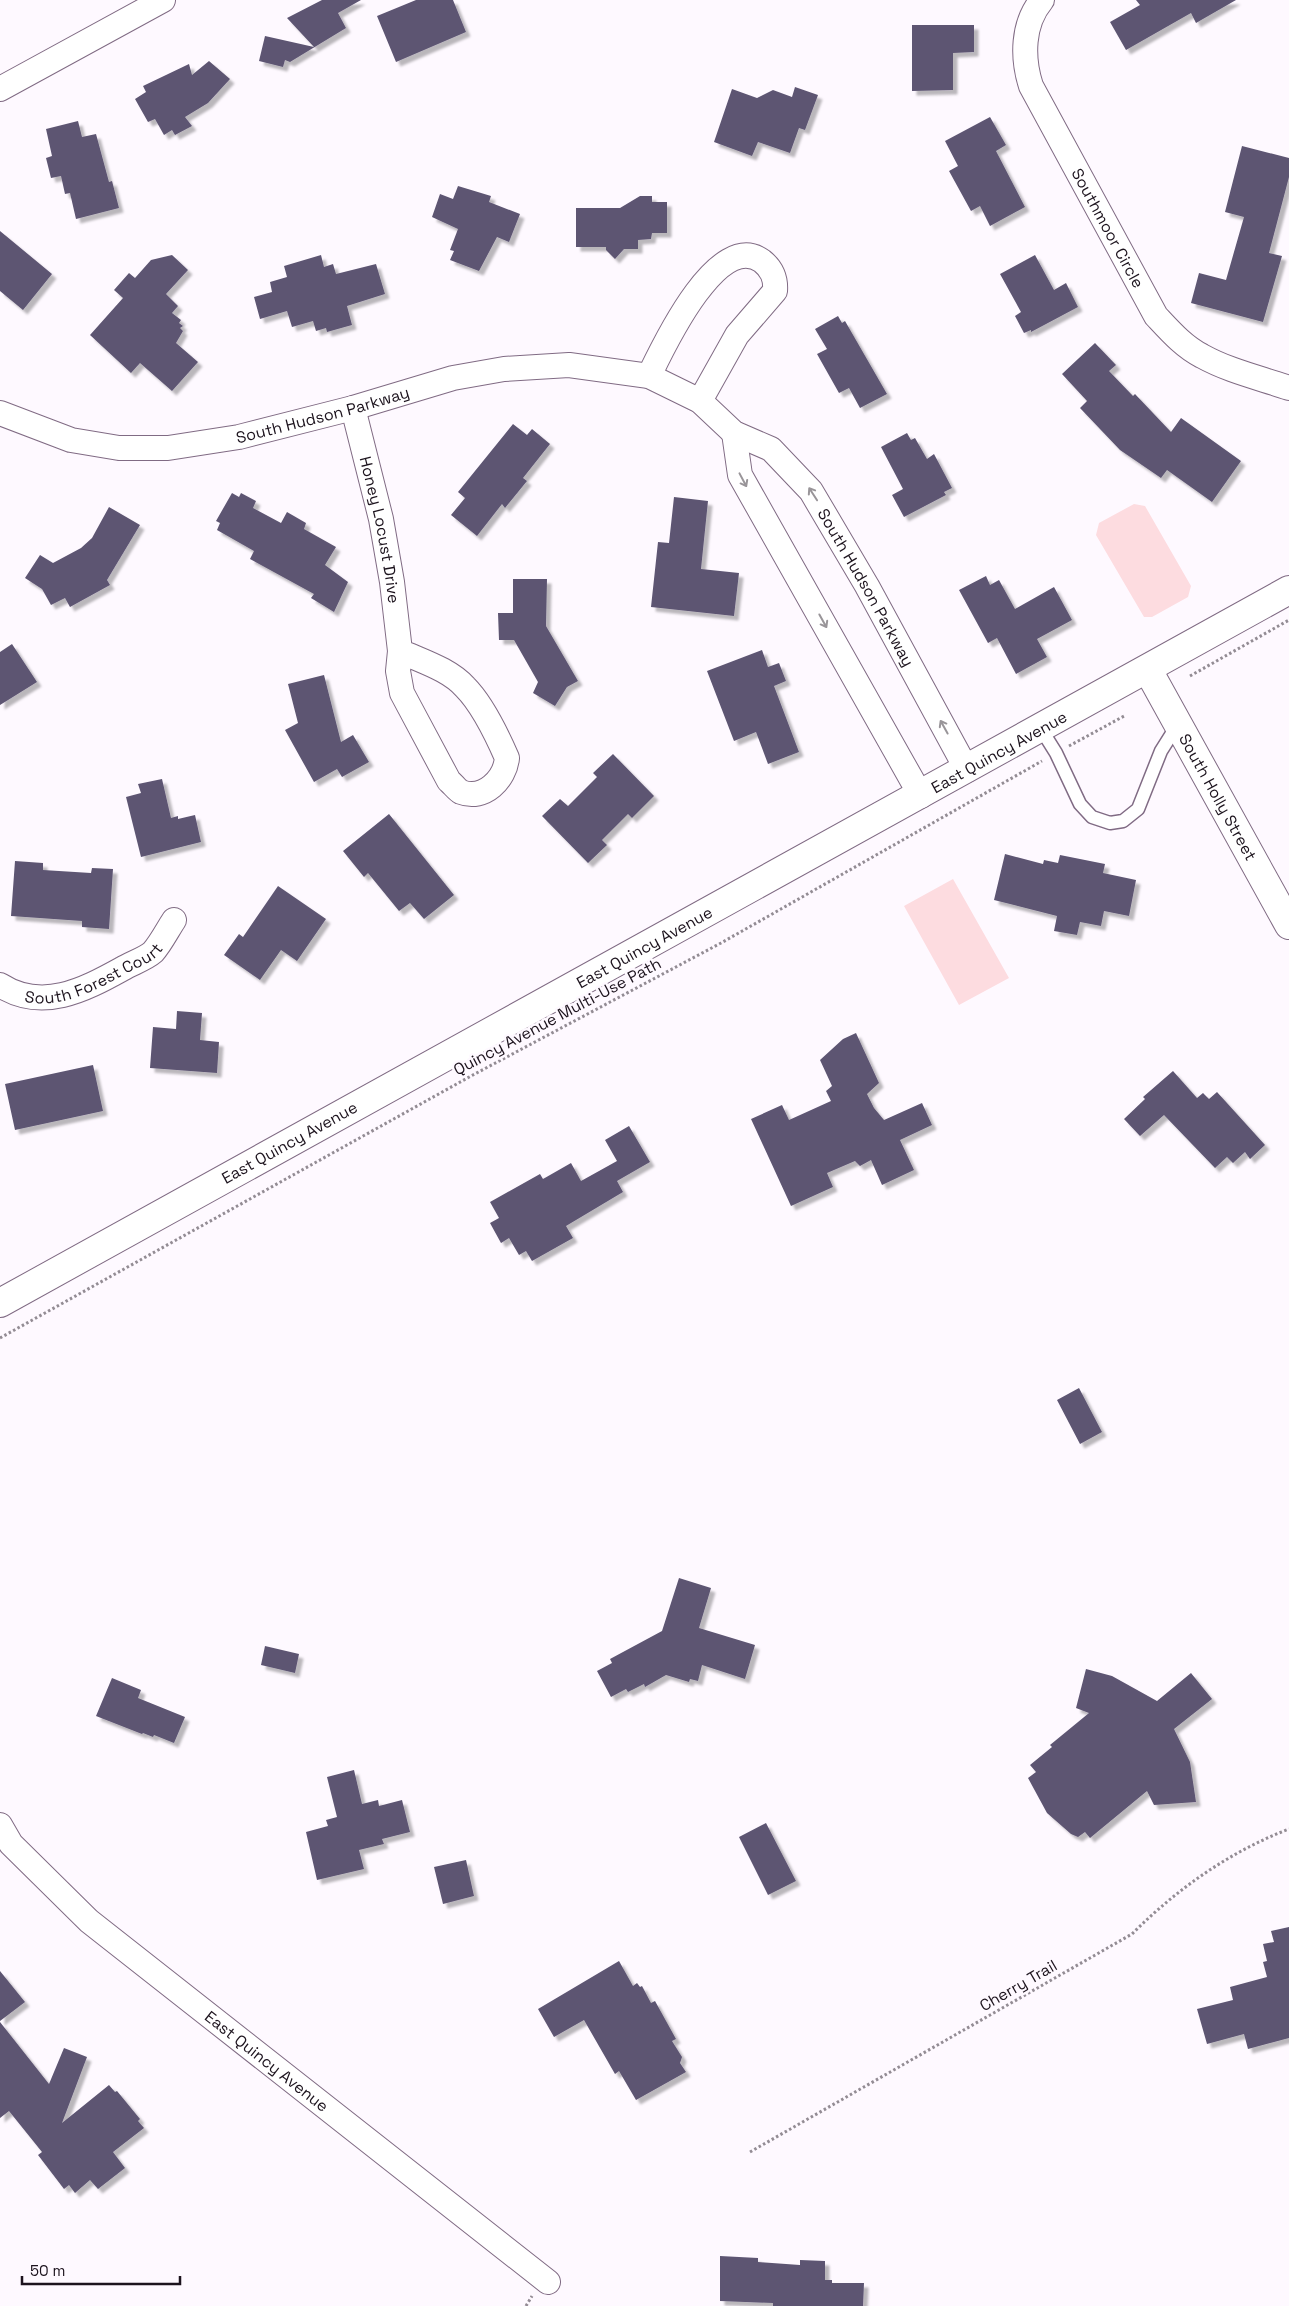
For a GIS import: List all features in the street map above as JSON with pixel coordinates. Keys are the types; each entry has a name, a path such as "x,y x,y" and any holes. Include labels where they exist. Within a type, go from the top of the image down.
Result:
{"street":[{"path":"0,89 163,0"},
{"name":"Southmoor Circle","path":"1042,0 1031,19 1024,48 1026,72 1031,86 1156,316 1175,336 1201,356 1289,388"},
{"path":"649,376 676,322 700,289 721,266 732,259 744,255 757,258 767,265 773,274 776,282 774,291 737,335 700,401"},
{"name":"South Hudson Parkway","path":"2,421 71,440 119,448 168,448 239,437 353,408 453,378 504,369 568,365 649,376 700,401 734,432 771,449 811,491 867,586 967,770"},
{"name":"Honey Locust Drive","path":"353,408 381,519 392,582 400,651 398,671 402,693 449,781 461,792 473,793 488,789 500,779 506,768 506,758 500,743 476,702 465,686 447,673 400,651"},
{"path":"734,432 740,476 921,796"},
{"name":"East Quincy Avenue","path":"0,1303 599,970 921,796 1289,590"},
{"name":"South Holly Street","path":"1148,670 1289,925"},
{"name":"South Forest Court","path":"0,985 9,991 40,999 69,994 88,987 153,952 174,920"},
{"name":"East Quincy Avenue","path":"0,1825 11,1844 89,1921 548,2282"}],"lane":[{"path":"1041,729 1056,753 1080,804 1092,817 1110,823 1123,820 1138,810 1161,750 1178,724"}],"path":[{"path":"1190,676 1289,620"},
{"name":"Quincy Avenue Multi-Use Path","path":"0,1338 471,1076 721,943 1126,715"},
{"name":"Cherry Trail","path":"750,2152 1132,1934 1176,1893 1206,1871 1289,1829"}],"shaded area":[{"path":"1134,504 1145,506 1191,586 1188,597 1152,617 1144,617 1096,535 1099,523"},
{"path":"953,879 1009,978 959,1005 904,906"}],"building":[{"path":"322,0 361,0 338,13 346,28 290,62 285,60 283,67 259,61 265,36 314,47 287,18"},
{"path":"416,0 453,0 466,32 396,62 377,16"},
{"path":"1136,0 1236,0 1196,23 1191,13 1126,50 1110,22 1140,5"},
{"path":"912,25 974,25 974,52 953,53 953,90 912,91"},
{"path":"209,61 230,79 208,103 185,117 192,126 175,135 172,130 164,135 155,119 148,122 135,99 146,92 143,86 189,64 192,75"},
{"path":"795,87 818,95 805,130 799,128 790,153 758,142 752,156 714,142 732,89 757,98 773,90 792,97"},
{"path":"990,117 1006,145 996,151 1025,207 990,226 980,206 971,211 949,171 958,166 945,141"},
{"path":"78,121 82,137 96,134 109,182 112,181 119,208 76,219 70,193 65,194 61,176 51,178 46,158 52,156 46,129"},
{"path":"1242,146 1289,158 1289,177 1269,253 1282,256 1263,322 1191,303 1199,273 1226,280 1244,217 1225,212"},
{"path":"458,186 491,196 489,202 520,214 509,242 497,237 479,271 450,260 454,251 450,250 458,229 432,217 440,194 453,199"},
{"path":"640,196 652,196 652,202 667,202 667,233 652,233 651,239 638,240 638,249 624,249 615,259 606,250 606,247 576,247 576,208 620,208"},
{"path":"0,231 52,274 23,310 0,291"},
{"path":"172,255 188,270 166,294 178,306 172,313 181,320 179,323 183,326 180,328 183,331 176,343 198,362 172,391 140,363 131,373 90,335 123,298 114,290 129,273 135,278 151,260"},
{"path":"321,255 324,267 333,264 336,274 376,264 385,294 347,306 352,325 327,332 326,328 316,331 313,321 292,327 287,311 260,319 254,297 272,292 270,282 287,277 284,266"},
{"path":"1035,255 1054,290 1066,283 1078,307 1031,332 1031,330 1024,333 1015,316 1021,312 1000,274"},
{"path":"838,316 842,323 845,321 887,394 860,408 849,388 839,393 817,354 827,349 815,329"},
{"path":"1095,343 1116,365 1109,371 1133,396 1135,394 1171,432 1181,418 1241,461 1212,502 1167,470 1161,478 1120,450 1080,408 1087,401 1062,374"},
{"path":"513,424 527,435 532,429 550,444 523,478 527,481 505,508 502,504 477,536 451,515 465,498 458,492"},
{"path":"907,433 911,440 915,438 927,459 934,454 952,488 944,492 946,495 904,517 892,495 903,489 881,447"},
{"path":"232,493 239,497 241,493 256,501 253,508 281,523 287,512 306,523 304,529 336,547 325,565 348,582 334,612 311,598 314,594 250,559 254,551 217,530 220,523 216,521"},
{"path":"674,497 708,501 701,569 739,573 734,616 651,607 658,542 669,543"},
{"path":"109,507 140,525 107,580 110,585 70,607 65,598 51,605 42,589 25,578 40,555 53,563 81,548 92,538"},
{"path":"986,576 990,585 999,580 1015,609 1054,587 1072,620 1037,639 1047,657 1016,674 997,638 988,643 959,590"},
{"path":"513,579 547,579 546,626 578,681 567,687 555,706 533,693 538,682 514,640 499,640 498,613 513,613"},
{"path":"12,644 37,682 0,705 0,652"},
{"path":"762,650 768,667 779,663 786,681 774,686 799,752 768,764 756,732 734,741 707,671"},
{"path":"324,675 341,742 353,735 369,762 342,777 337,769 314,782 285,730 298,723 288,684"},
{"path":"613,754 654,796 632,818 628,814 602,840 607,845 588,863 542,816 560,799 568,806 597,777 593,773"},
{"path":"162,779 171,818 178,816 178,819 195,815 201,842 141,857 126,797 141,793 138,784"},
{"path":"389,814 454,895 424,919 410,903 399,911 368,873 364,877 343,851"},
{"path":"1005,854 1043,864 1044,860 1058,863 1060,855 1105,864 1103,873 1136,880 1129,916 1104,911 1101,926 1080,922 1077,935 1054,931 1057,916 994,900"},
{"path":"15,861 43,863 43,870 91,873 92,868 113,869 109,929 82,927 82,921 11,916"},
{"path":"278,886 326,919 297,961 281,950 260,980 224,955 239,934 243,937"},
{"path":"177,1011 202,1013 200,1040 219,1042 217,1073 150,1068 153,1027 176,1029"},
{"path":"856,1033 879,1083 867,1094 874,1108 884,1120 922,1103 932,1125 900,1140 914,1170 882,1185 871,1160 860,1166 855,1161 827,1173 833,1187 791,1206 751,1119 782,1105 789,1120 831,1101 826,1091 832,1086 820,1060 843,1039"},
{"path":"93,1065 103,1111 15,1130 5,1084"},
{"path":"1173,1071 1197,1098 1203,1093 1209,1099 1217,1092 1265,1145 1250,1159 1245,1152 1233,1163 1227,1157 1215,1168 1164,1115 1140,1136 1124,1119 1145,1099 1143,1097"},
{"path":"629,1126 650,1162 617,1181 623,1192 566,1226 573,1238 532,1261 526,1251 519,1255 509,1238 501,1243 490,1223 499,1218 490,1202 540,1174 543,1179 571,1163 581,1181 617,1161 605,1140"},
{"path":"1079,1388 1102,1432 1080,1444 1057,1400"},
{"path":"679,1578 711,1588 699,1628 755,1645 745,1679 702,1665 698,1681 690,1679 689,1682 666,1675 645,1687 644,1684 628,1692 626,1689 611,1697 597,1671 612,1663 610,1659 662,1631"},
{"path":"265,1646 299,1654 295,1673 261,1665"},
{"path":"1086,1669 1112,1676 1157,1701 1191,1673 1212,1699 1174,1729 1190,1762 1196,1802 1154,1805 1147,1791 1090,1838 1085,1832 1078,1837 1071,1834 1047,1813 1028,1778 1036,1772 1030,1765 1052,1747 1050,1745 1089,1713 1076,1708"},
{"path":"112,1678 141,1690 138,1698 185,1717 174,1743 154,1735 153,1737 142,1734 96,1716"},
{"path":"354,1770 362,1804 378,1800 379,1806 402,1800 410,1832 382,1839 384,1844 359,1850 364,1869 317,1880 306,1832 328,1826 326,1820 337,1817 327,1777"},
{"path":"766,1823 796,1881 768,1895 739,1837"},
{"path":"466,1860 474,1896 443,1904 434,1867"},
{"path":"1289,1927 1289,2038 1248,2049 1244,2034 1207,2044 1197,2009 1233,2000 1230,1987 1267,1977 1263,1962 1267,1961 1263,1944 1274,1942 1271,1931"},
{"path":"619,1961 633,1986 637,1983 640,1987 642,1986 651,2003 655,2001 676,2039 672,2041 682,2057 680,2063 686,2072 636,2100 619,2071 615,2074 584,2020 554,2037 538,2009"},
{"path":"0,1971 25,2002 0,2021"},
{"path":"0,2022 49,2084 64,2048 87,2057 62,2123 109,2085 115,2092 117,2091 140,2119 138,2121 144,2128 113,2152 125,2168 98,2189 90,2180 75,2193 69,2185 64,2189 38,2155 42,2152 9,2111 0,2118"},
{"path":"720,2256 758,2258 758,2262 800,2265 800,2260 825,2261 825,2280 832,2280 832,2283 864,2283 863,2306 773,2306 773,2303 720,2301"}]}
